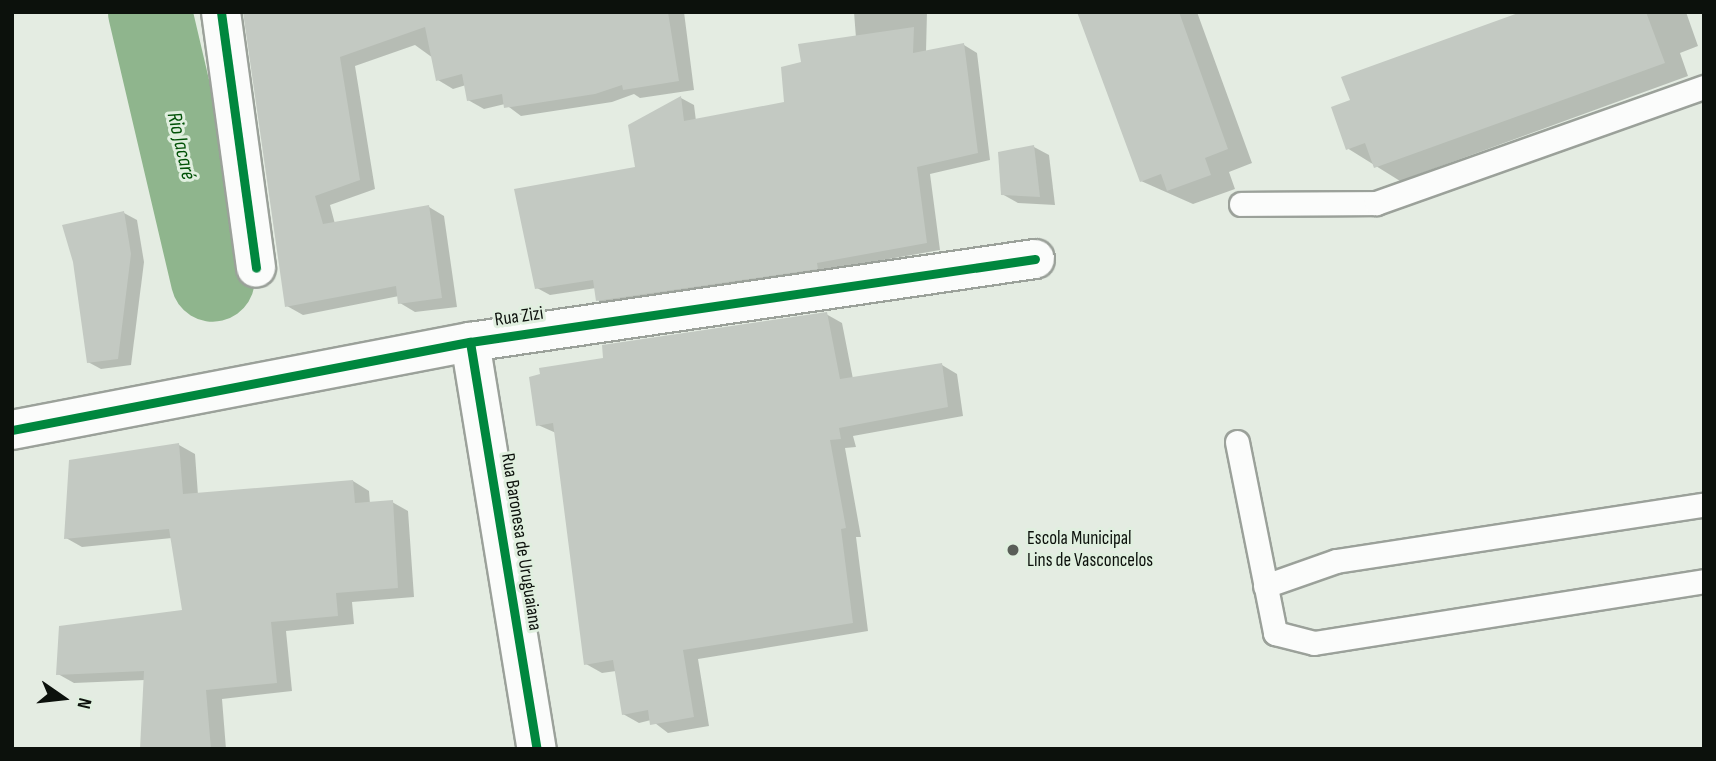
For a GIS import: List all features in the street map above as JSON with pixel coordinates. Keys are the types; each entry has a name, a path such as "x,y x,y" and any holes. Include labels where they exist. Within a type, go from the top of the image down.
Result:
{"street":[{"path":"221,12 256,268"},
{"name":"Rua Zizi","path":"14,422 470,342 1035,259"},
{"name":"Rua Baronesa de Uruguaiana","path":"470,342 537,749"}],"lane":[{"path":"1241,204 1296,207 1376,202 1704,87"},
{"path":"1237,442 1275,633 1314,643 1704,581"},
{"path":"1265,586 1336,561 1704,505"}],"building":[{"path":"243,12 668,12 679,81 623,90 622,85 595,94 504,108 502,94 467,101 462,74 436,81 425,27 340,57 360,180 315,196 323,224 429,205 442,298 398,304 396,286 285,307"},
{"path":"1077,12 1179,12 1228,149 1205,158 1211,175 1167,191 1161,174 1140,182"},
{"path":"1521,12 1646,12 1665,63 1374,168 1365,143 1346,150 1331,107 1350,100 1341,77"},
{"path":"914,27 913,53 964,43 978,153 917,167 927,243 817,263 818,269 596,301 593,280 535,289 514,189 635,167 628,125 681,96 684,121 784,102 781,67 801,62 798,44"},
{"path":"1034,145 1040,197 1001,195 998,152"},
{"path":"124,211 131,254 118,359 87,363 73,262 62,225"},
{"path":"827,312 840,379 942,363 948,407 839,428 841,439 830,440 846,528 841,529 853,623 683,650 694,717 650,725 648,710 622,715 613,660 584,665 553,423 536,426 529,377 540,374 539,368 603,358 602,345"},
{"path":"179,443 183,494 353,480 355,503 393,500 398,588 336,593 338,616 271,622 277,683 206,690 211,749 140,749 144,671 56,675 59,626 182,610 169,529 64,539 69,460"}],"waterway":[{"name":"Rio Jacaré","path":"150,12 213,280"}],"cycle path":[{"path":"221,12 256,268"},
{"path":"12,430 470,342 1035,259"},
{"path":"470,342 537,749"}],"place":[{"name":"Escola Municipal Lins de Vasconcelos","path":"1013,550"}]}
